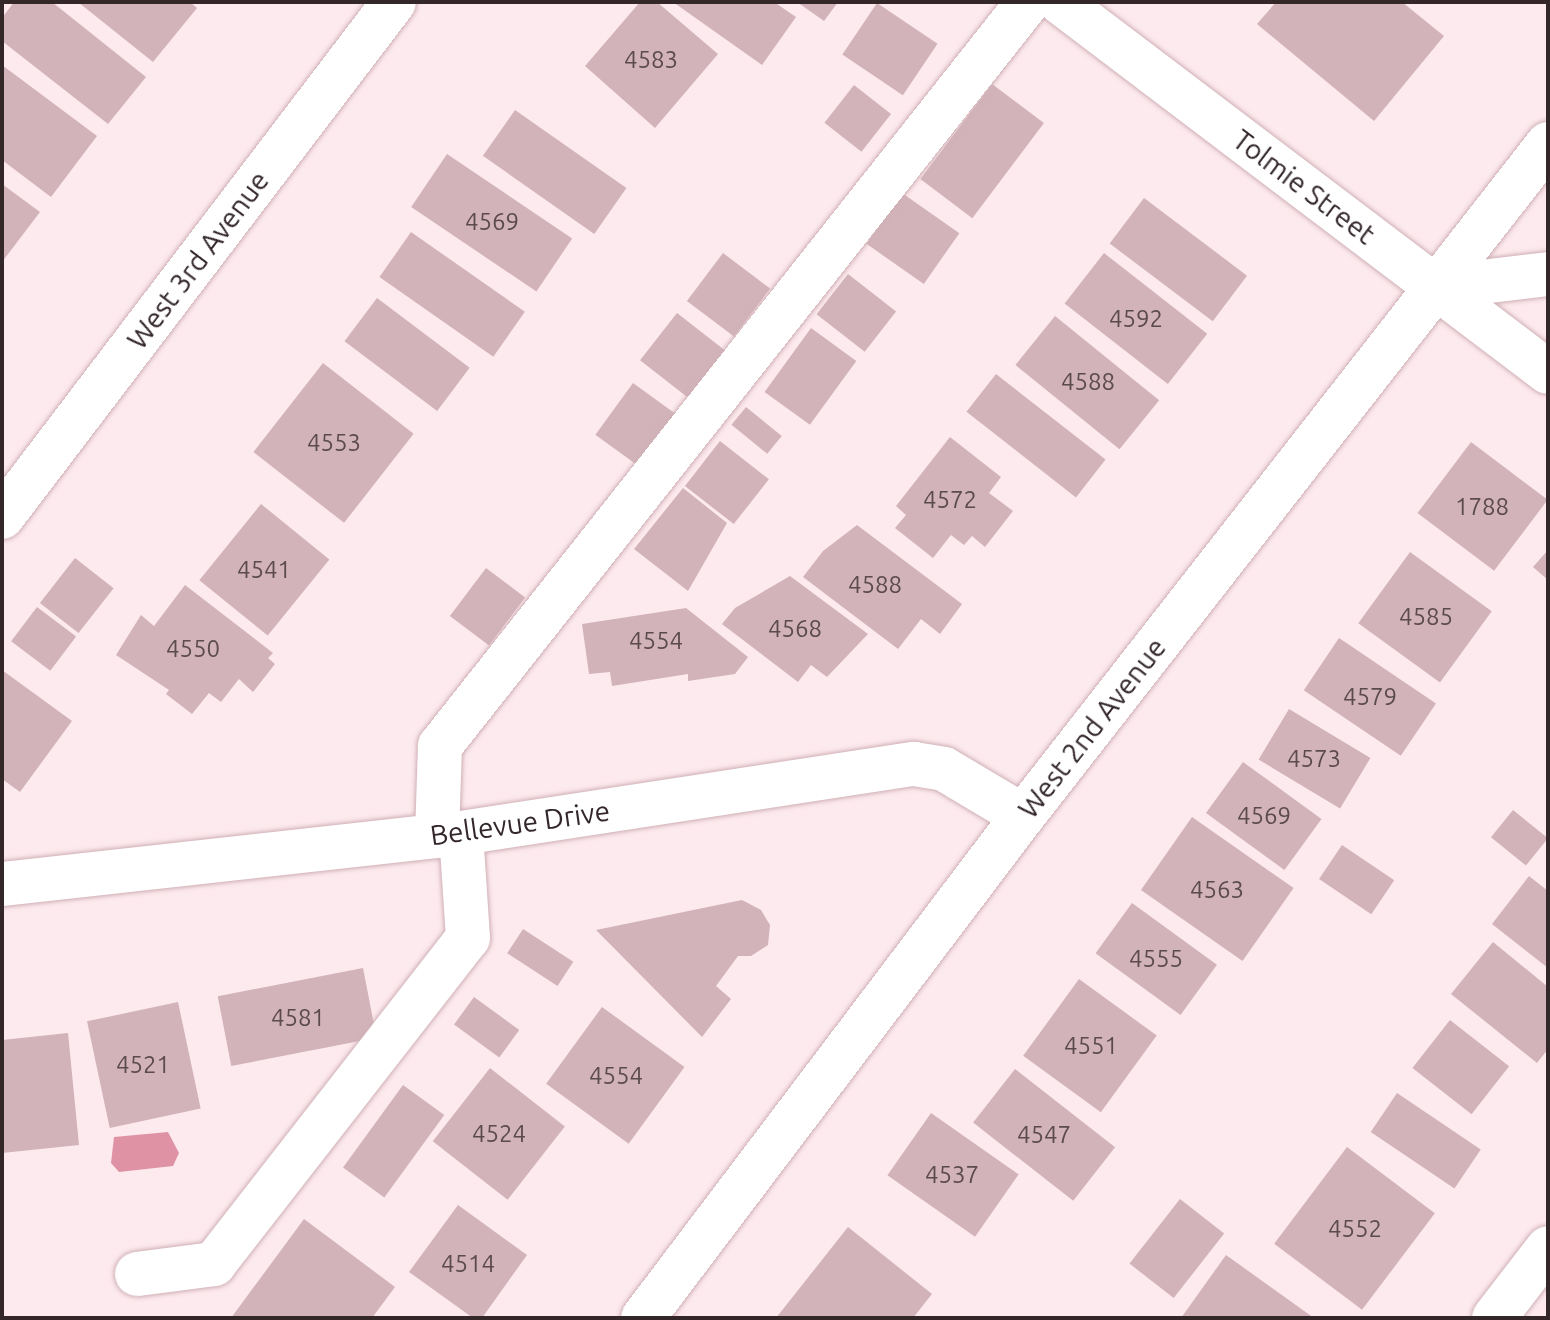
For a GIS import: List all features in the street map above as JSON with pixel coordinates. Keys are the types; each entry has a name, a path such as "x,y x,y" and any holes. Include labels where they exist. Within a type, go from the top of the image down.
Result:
{"street":[{"name":"West 3rd Avenue","path":"2,517 394,2"},
{"path":"137,1274 214,1264 468,938 449,834 440,746 1028,2"},
{"name":"Tolmie Street","path":"1060,2 1548,372"},
{"name":"West 2nd Avenue","path":"643,1318 1023,816 1548,144"},
{"path":"1439,287 1548,274"},
{"name":"Bellevue Drive","path":"2,884 449,834 914,764 944,769 1023,816"},
{"path":"1494,1318 1548,1248"}],"shaded area":[{"path":"168,1132 179,1153 173,1166 119,1172 111,1163 114,1137"}],"building":[{"path":"14,2 52,2 146,77 108,124 2,41 2,18"},
{"path":"78,2 190,2 197,8 153,62"},
{"path":"640,2 657,2 718,54 655,128 585,66"},
{"path":"673,2 774,2 796,17 762,65"},
{"path":"797,2 838,2 824,21"},
{"path":"1276,2 1402,2 1444,36 1374,121 1257,24"},
{"path":"877,3 938,44 903,95 842,54"},
{"path":"2,65 97,136 51,197 2,160"},
{"path":"992,84 1044,123 972,218 920,179"},
{"path":"854,85 891,114 861,152 824,123"},
{"path":"515,110 626,188 594,234 483,156"},
{"path":"447,154 572,238 536,291 411,207"},
{"path":"2,184 40,212 2,262"},
{"path":"902,193 959,233 924,284 866,244"},
{"path":"1144,198 1247,276 1213,321 1110,244"},
{"path":"411,232 525,312 493,357 379,277"},
{"path":"723,253 770,289 734,336 687,301"},
{"path":"1104,253 1207,334 1168,384 1065,303"},
{"path":"848,274 896,312 865,352 817,314"},
{"path":"377,298 470,368 437,411 345,341"},
{"path":"677,313 725,351 688,398 640,360"},
{"path":"1055,316 1159,400 1119,449 1015,365"},
{"path":"811,328 856,361 810,425 765,392"},
{"path":"323,363 414,434 344,523 253,452"},
{"path":"996,374 1106,460 1076,497 966,412"},
{"path":"633,383 675,414 637,465 595,435"},
{"path":"746,407 782,436 767,454 732,425"},
{"path":"950,437 1001,477 989,493 1013,511 985,547 972,536 964,545 951,535 933,558 895,528 906,515 896,506"},
{"path":"720,441 769,479 734,524 685,486"},
{"path":"1471,442 1548,500 1494,571 1417,513"},
{"path":"683,488 727,523 688,591 634,549"},
{"path":"261,504 329,559 268,636 199,580"},
{"path":"857,525 962,604 940,634 921,619 898,649 803,577 823,551"},
{"path":"1548,550 1548,580 1533,567"},
{"path":"1410,552 1492,611 1440,683 1358,623"},
{"path":"75,558 114,588 79,633 40,603"},
{"path":"486,568 525,597 489,645 450,616"},
{"path":"790,576 868,634 827,677 811,665 798,682 722,624 735,608"},
{"path":"185,585 273,653 268,658 275,664 253,692 239,679 221,702 209,693 192,714 166,694 169,690 116,655 141,615 154,626"},
{"path":"37,607 76,636 50,671 11,641"},
{"path":"686,608 748,657 735,674 688,681 688,674 612,686 610,672 589,674 582,624"},
{"path":"1339,638 1436,703 1401,756 1304,690"},
{"path":"2,670 72,721 20,792 2,779"},
{"path":"1289,709 1370,758 1340,809 1259,760"},
{"path":"1243,762 1321,819 1284,870 1206,813"},
{"path":"1513,810 1548,838 1526,866 1491,837"},
{"path":"1192,817 1294,888 1243,961 1141,890"},
{"path":"1342,845 1394,880 1371,914 1319,879"},
{"path":"1529,876 1548,891 1548,968 1492,924"},
{"path":"742,900 761,910 770,925 768,945 751,956 738,956 716,986 731,999 702,1037 596,930"},
{"path":"1132,903 1217,965 1181,1015 1096,953"},
{"path":"523,929 573,962 558,986 507,953"},
{"path":"1493,942 1548,987 1548,1049 1537,1063 1451,994"},
{"path":"363,968 377,1038 231,1066 218,996"},
{"path":"1079,979 1157,1035 1101,1112 1023,1056"},
{"path":"474,997 519,1030 499,1057 454,1025"},
{"path":"178,1002 201,1109 110,1128 87,1021"},
{"path":"602,1007 685,1067 629,1144 546,1084"},
{"path":"1450,1020 1509,1066 1472,1114 1412,1068"},
{"path":"68,1033 79,1145 2,1153 2,1040"},
{"path":"490,1068 565,1126 508,1200 433,1141"},
{"path":"1015,1069 1115,1147 1073,1201 973,1123"},
{"path":"403,1085 444,1115 384,1197 343,1168"},
{"path":"1397,1093 1481,1149 1454,1188 1371,1132"},
{"path":"931,1113 1019,1174 975,1237 887,1175"},
{"path":"1347,1147 1435,1213 1362,1310 1274,1244"},
{"path":"1180,1199 1224,1233 1174,1298 1130,1264"},
{"path":"458,1205 527,1255 482,1318 473,1318 409,1272"},
{"path":"304,1219 395,1287 372,1318 231,1318"},
{"path":"848,1227 932,1294 913,1318 776,1318"},
{"path":"1226,1255 1314,1318 1181,1318"}]}
